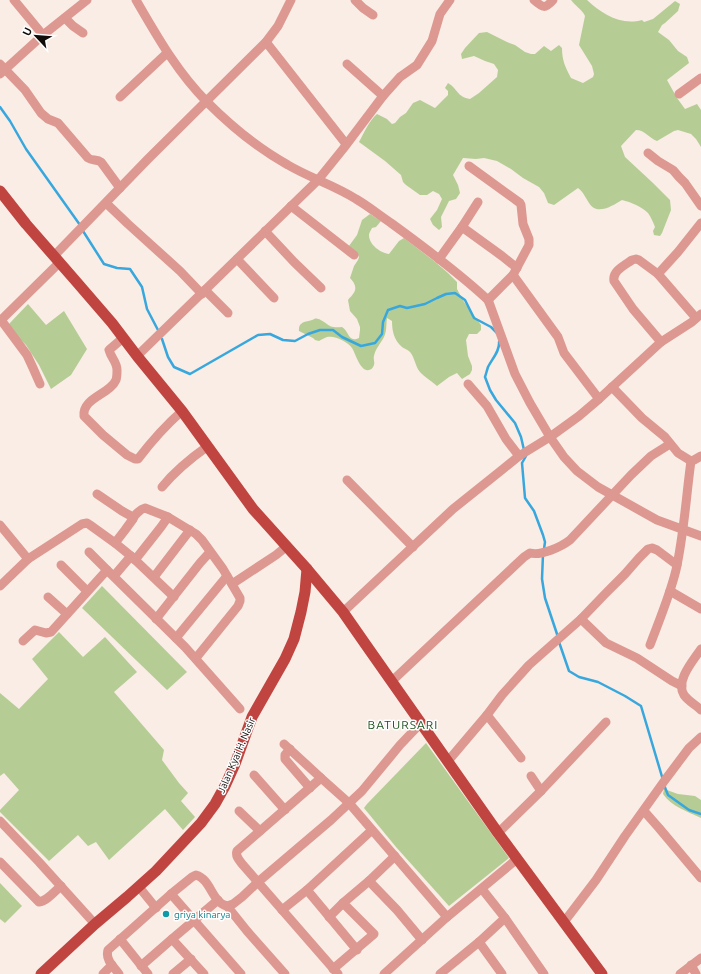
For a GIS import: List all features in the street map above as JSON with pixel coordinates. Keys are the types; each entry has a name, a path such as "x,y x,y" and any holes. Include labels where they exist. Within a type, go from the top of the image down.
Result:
{"main road":[{"path":"0,191 26,224 102,312 136,356 182,411 253,509 287,546 343,612 517,859 602,974"},
{"name":"Jalan Kyai H. Nasir","path":"41,974 95,924 143,892 156,871 201,823 215,804 235,764 252,718 285,659 294,638 305,592 307,569"}],"street":[{"path":"14,0 44,35"},
{"path":"87,0 2,69 25,90 45,116 58,123 88,158 101,162 120,188"},
{"path":"136,0 167,53 185,78 226,120 272,156 288,166 357,199 439,259 488,300 515,374 550,437 572,466 598,487 657,520 701,536"},
{"path":"40,384 27,355 1,320 120,188 266,42 278,26 291,0"},
{"path":"355,0 373,15"},
{"path":"136,356 318,180 383,96 400,77 417,65 429,48 440,14 450,0"},
{"path":"534,0 540,5 546,7 553,0"},
{"path":"65,18 83,33"},
{"path":"266,42 346,144"},
{"path":"120,97 167,53"},
{"path":"347,64 383,96"},
{"path":"679,94 701,78"},
{"path":"648,153 673,170 685,183 701,206"},
{"path":"469,166 521,204 523,224 530,243 515,271 488,300"},
{"path":"439,259 478,202"},
{"path":"106,203 228,313"},
{"path":"291,206 354,256"},
{"path":"658,274 701,223"},
{"path":"462,227 486,244 515,271 558,337 564,353 599,399"},
{"path":"265,232 321,288"},
{"path":"237,259 274,298"},
{"path":"343,612 453,509 519,456 550,437 579,416 662,342 699,316 658,274 639,260 634,259 616,272 613,279 632,309 662,342"},
{"path":"123,338 109,350 116,364 116,380 107,390 91,401 84,412 84,416 127,455 138,459 153,439 182,411"},
{"path":"468,384 487,406 506,439 519,456"},
{"path":"612,387 642,418 665,437 678,453 691,461 701,456"},
{"path":"392,681 524,556 530,553 536,554 564,545 631,475 651,456 670,444"},
{"path":"162,487 170,477 191,458 208,446"},
{"path":"650,645 670,591 677,565 691,461"},
{"path":"347,480 413,546"},
{"path":"97,494 131,516 133,519"},
{"path":"115,543 126,530 134,516 145,508 168,517 196,534 223,569 240,598 240,601 238,606 196,658"},
{"path":"114,576 133,558 168,517"},
{"path":"1,581 28,559 76,527 85,523 115,543 154,577 174,597"},
{"path":"0,525 28,559"},
{"path":"154,577 190,530"},
{"path":"176,638 230,580 276,555 287,546"},
{"path":"448,761 502,695 529,665 581,619 648,549 652,548 657,550 677,565"},
{"path":"89,552 196,658 240,709"},
{"path":"156,619 210,552"},
{"path":"60,565 88,591"},
{"path":"23,641 35,630 46,633 51,632 107,570"},
{"path":"670,591 701,609"},
{"path":"48,597 67,614"},
{"path":"581,619 606,643 637,658 682,686"},
{"path":"701,649 684,676 682,686 685,696 701,710"},
{"path":"487,715 521,758"},
{"path":"498,832 541,791 606,722"},
{"path":"227,906 233,904 242,897 331,820 362,791 400,745 421,723"},
{"path":"564,922 596,880 663,783 690,748 701,737"},
{"path":"310,788 285,759 287,746 349,803 447,917"},
{"path":"254,775 285,810"},
{"path":"531,776 541,791"},
{"path":"321,778 237,851 236,854 238,859 336,971 374,934 343,903"},
{"path":"239,811 260,831"},
{"path":"644,811 701,878"},
{"path":"0,820 95,924"},
{"path":"282,910 307,890 372,830"},
{"path":"329,917 395,856"},
{"path":"384,974 447,917 517,859"},
{"path":"0,862 41,903 61,886"},
{"path":"119,974 108,959 108,950 171,894 196,875 202,878 218,900 223,905 227,906 285,974"},
{"path":"369,881 397,910 422,940"},
{"path":"482,889 505,918 544,974"},
{"path":"307,890 357,950"},
{"path":"143,892 156,908"},
{"path":"171,894 241,974"},
{"path":"141,966 218,900"},
{"path":"440,974 479,942 505,918"},
{"path":"120,938 148,974"},
{"path":"172,938 204,974"},
{"path":"479,942 497,972"},
{"path":"680,974 701,958"},
{"path":"173,974 183,971 191,959"},
{"path":"103,974 112,965"},
{"path":"691,965 696,974"}],"green space":[{"path":"571,0 587,0 612,18 627,21 642,20 644,22 653,19 675,1 680,4 678,11 662,25 658,32 669,40 678,51 687,57 689,63 667,80 685,109 697,104 701,110 701,147 691,134 678,130 657,141 642,131 636,130 621,146 625,157 670,200 671,210 662,233 660,236 654,235 653,231 655,227 648,213 633,203 622,200 605,209 596,209 592,207 578,188 554,205 548,203 544,193 539,187 497,161 484,158 463,158 453,175 460,193 456,199 449,201 441,217 442,227 439,230 433,225 430,219 437,210 442,199 439,194 433,191 427,195 420,195 406,185 403,182 401,175 385,161 359,142 367,127 377,114 387,119 392,124 395,123 406,113 413,103 420,100 435,108 448,95 448,91 445,88 448,83 460,95 466,98 470,99 479,93 497,77 498,70 494,64 474,56 462,59 461,54 479,33 487,32 531,54 535,54 544,46 551,51 559,45 562,48 564,63 571,78 583,83 593,77 594,74 592,66 579,45 585,16"},
{"path":"370,214 381,221 376,227 372,228 369,233 373,245 382,252 389,254 399,241 404,238 434,261 457,282 457,289 464,302 481,325 481,330 477,334 469,334 466,340 472,370 470,374 462,379 457,373 437,386 424,376 418,370 410,352 402,347 395,338 392,321 387,318 385,335 375,353 374,365 372,369 369,370 365,370 362,367 352,348 344,341 337,338 326,337 319,341 299,331 302,323 316,319 332,327 342,327 353,339 359,338 360,327 357,319 350,311 348,300 353,295 355,290 354,283 350,278 359,257 357,253 349,246 357,235 362,220"},
{"path":"28,304 46,325 64,311 87,349 71,375 51,389 39,365 26,345 15,334 9,324"},
{"path":"102,586 187,672 167,690 82,608"},
{"path":"59,632 83,657 105,637 137,672 114,692 164,750 162,760 188,793 181,801 195,817 183,830 165,809 109,860 96,842 88,846 78,835 49,861 0,812 0,810 19,790 4,773 0,776 0,693 19,709 48,679 32,659"},
{"path":"426,743 509,858 449,906 396,847 364,808"},
{"path":"664,789 678,794 695,796 701,800 701,818 671,802 663,794"},
{"path":"0,883 22,906 5,923 0,919"}],"waterway":[{"path":"0,107 26,149 80,225"},
{"path":"83,231 104,264 117,268 130,269 142,287 147,309 159,332"},
{"path":"162,339 168,357 174,367 190,374 258,335 270,334 283,340 295,341 320,330 333,330 342,337 361,346 375,343 382,334 383,322 388,310 400,306 407,308 425,304 446,294 455,293 465,300 474,318 491,327 497,333"},
{"path":"499,342 497,352 488,367 485,377 496,400 515,423 521,437 524,450"},
{"path":"526,455 522,463 525,498 534,511 543,535 545,542 544,549"},
{"path":"543,554 542,579 545,598 558,637"},
{"path":"559,642 569,671 579,677 598,682 641,706 663,780"},
{"path":"664,785 668,795 689,810 701,814"}],"place":[{"name":"griya kinarya","path":"166,914"}],"district":[{"name":"BATURSARI","path":"403,725"}]}
